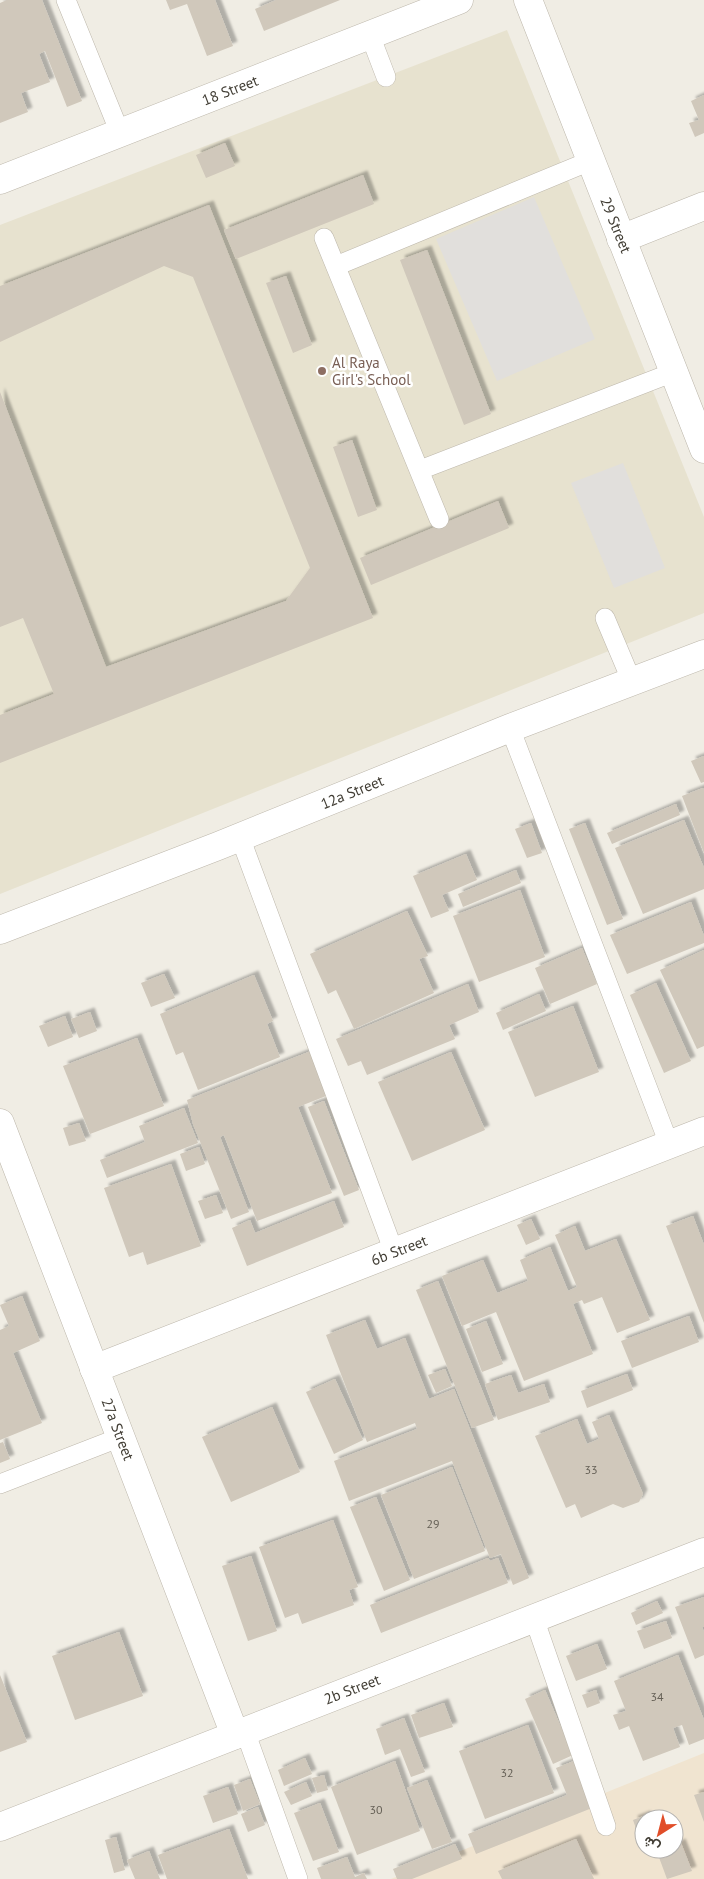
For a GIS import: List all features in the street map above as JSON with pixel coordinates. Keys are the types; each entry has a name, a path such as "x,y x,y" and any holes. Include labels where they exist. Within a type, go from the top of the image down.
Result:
{"street":[{"name":"18 Street","path":"0,180 459,0"},
{"name":"29 Street","path":"528,0 704,449"},
{"path":"621,239 704,206"},
{"name":"12a Street","path":"0,930 240,837 510,728 704,654"},
{"name":"27a Street","path":"0,1123 94,1369 240,1733"},
{"name":"6b Street","path":"94,1369 704,1131"},
{"name":"2b Street","path":"0,1827 704,1552"}],"lane":[{"path":"66,0 120,133"},
{"path":"370,35 386,77"},
{"path":"336,266 590,161"},
{"path":"324,238 439,519"},
{"path":"420,470 674,372"},
{"path":"605,618 632,682"},
{"path":"510,728 669,1144"},
{"path":"240,837 394,1252"},
{"path":"0,1484 121,1437"},
{"path":"534,1618 606,1826"},
{"path":"240,1733 298,1879"}],"shaded area":[{"name":"Al Raya Girl's School","path":"507,30 704,517 704,613 0,894 0,225"},
{"path":"534,197 595,339 497,381 436,239"},
{"path":"623,463 665,568 614,588 571,483"},
{"path":"704,1753 704,1879 391,1879"}],"building":[{"path":"7,0 42,0 82,101 67,107 45,51 39,54 50,82 21,93 28,112 0,123 0,3"},
{"path":"166,0 215,0 233,46 207,56 187,4 170,10"},
{"path":"276,0 340,0 264,31 255,9"},
{"path":"704,95 704,133 695,137 689,123 699,120 691,101"},
{"path":"225,143 235,166 206,178 196,155"},
{"path":"363,175 374,204 236,259 224,230"},
{"path":"209,205 373,618 0,763 0,715 54,694 23,618 0,627 0,392 106,667 286,601 310,568 193,277 164,266 0,342 0,286"},
{"path":"427,250 491,414 464,425 400,260"},
{"path":"286,276 312,345 293,353 266,283"},
{"path":"352,440 377,510 358,517 333,447"},
{"path":"498,501 509,528 371,585 360,558"},
{"path":"704,756 704,782 701,783 691,761"},
{"path":"703,788 704,791 704,853 682,796"},
{"path":"676,804 680,815 612,844 607,833"},
{"path":"684,820 704,868 704,889 643,914 615,848"},
{"path":"531,823 542,853 527,858 515,829"},
{"path":"585,823 623,919 607,925 569,829"},
{"path":"466,854 477,880 442,895 449,911 431,918 413,876"},
{"path":"516,870 521,883 463,907 458,894"},
{"path":"520,890 545,957 479,982 453,916"},
{"path":"691,902 704,936 704,943 627,974 610,935"},
{"path":"407,911 428,956 419,959 434,993 354,1029 336,990 328,994 310,954"},
{"path":"582,948 597,984 550,1004 535,968"},
{"path":"704,950 704,1046 697,1049 660,970"},
{"path":"164,974 175,998 151,1007 141,983"},
{"path":"254,975 273,1021 267,1024 280,1057 198,1090 183,1052 176,1055 160,1014"},
{"path":"656,983 691,1061 664,1073 630,995"},
{"path":"468,984 479,1012 449,1025 455,1039 367,1075 361,1061 348,1066 336,1039"},
{"path":"539,994 546,1011 503,1030 496,1013"},
{"path":"573,1006 599,1072 535,1097 508,1032"},
{"path":"90,1012 97,1031 79,1038 71,1019"},
{"path":"65,1016 73,1037 48,1047 39,1026"},
{"path":"137,1038 164,1106 90,1134 63,1066"},
{"path":"311,1051 321,1074 318,1076 326,1096 298,1107 332,1193 257,1221 224,1135 220,1137 249,1212 231,1219 193,1124 187,1100"},
{"path":"451,1052 485,1130 412,1161 378,1082"},
{"path":"324,1101 359,1190 344,1196 308,1107"},
{"path":"184,1108 198,1143 107,1178 100,1160 145,1142 139,1126"},
{"path":"79,1123 86,1141 69,1146 63,1128"},
{"path":"199,1147 205,1164 186,1171 180,1154"},
{"path":"171,1164 201,1246 147,1265 143,1252 129,1257 104,1188"},
{"path":"216,1195 223,1213 205,1219 198,1201"},
{"path":"334,1201 344,1227 247,1266 232,1228 250,1220 255,1233"},
{"path":"693,1216 704,1245 704,1323 666,1226"},
{"path":"531,1219 540,1239 526,1245 517,1225"},
{"path":"575,1226 585,1251 616,1239 650,1320 617,1333 602,1297 584,1304 582,1300 573,1304 593,1354 524,1381 496,1312 462,1326 442,1276 483,1260 497,1293 528,1281 520,1260 550,1247 568,1291 577,1287 555,1235"},
{"path":"438,1281 494,1420 472,1428 416,1290"},
{"path":"22,1296 40,1341 13,1353 42,1423 0,1440 0,1330 9,1326 0,1305"},
{"path":"689,1316 699,1342 632,1368 621,1341"},
{"path":"365,1320 377,1349 405,1338 429,1399 454,1389 529,1578 513,1585 501,1554 490,1558 452,1461 349,1501 334,1461 417,1429 415,1423 367,1442 326,1335"},
{"path":"486,1321 503,1364 482,1372 466,1329"},
{"path":"445,1369 452,1386 436,1393 428,1375"},
{"path":"627,1374 633,1390 587,1408 581,1391"},
{"path":"511,1375 518,1393 544,1384 550,1402 498,1420 485,1384"},
{"path":"335,1379 363,1440 334,1454 306,1392"},
{"path":"272,1407 300,1472 231,1502 202,1437"},
{"path":"609,1415 643,1494 639,1502 623,1508 613,1504 581,1518 575,1504 566,1508 535,1436 577,1419 587,1444 599,1439 592,1422"},
{"path":"3,1442 10,1459 0,1463 0,1443"},
{"path":"452,1467 485,1551 414,1579 381,1495"},
{"path":"376,1497 410,1580 384,1591 350,1507"},
{"path":"333,1520 358,1587 349,1590 354,1605 302,1624 298,1613 285,1618 259,1547"},
{"path":"251,1556 277,1631 248,1641 222,1566"},
{"path":"488,1558 490,1561 498,1558 508,1583 381,1633 370,1605"},
{"path":"704,1597 704,1627 702,1627 704,1632 704,1655 695,1659 675,1607"},
{"path":"657,1601 663,1613 636,1625 631,1613"},
{"path":"666,1621 672,1638 644,1649 637,1631"},
{"path":"119,1632 143,1696 75,1720 52,1656"},
{"path":"597,1644 607,1669 576,1681 566,1656"},
{"path":"678,1655 704,1720 704,1739 689,1745 682,1725 673,1728 680,1747 643,1761 629,1726 619,1730 613,1715 626,1711 614,1681"},
{"path":"0,1675 27,1742 0,1752"},
{"path":"545,1690 573,1755 553,1764 525,1699"},
{"path":"596,1690 600,1703 587,1708 582,1695"},
{"path":"444,1703 453,1727 419,1738 411,1715"},
{"path":"404,1718 425,1772 411,1777 400,1749 385,1755 376,1729"},
{"path":"528,1725 554,1793 485,1819 459,1751"},
{"path":"305,1758 312,1774 284,1786 278,1770"},
{"path":"395,1761 420,1831 357,1855 331,1787"},
{"path":"574,1761 592,1808 476,1854 468,1834 567,1795 556,1768"},
{"path":"324,1775 328,1790 317,1793 312,1778"},
{"path":"250,1779 260,1804 243,1811 234,1785"},
{"path":"427,1780 452,1842 432,1849 407,1788"},
{"path":"306,1782 312,1796 291,1805 284,1792"},
{"path":"228,1787 238,1814 213,1823 203,1796"},
{"path":"704,1792 704,1822 694,1795"},
{"path":"320,1803 339,1852 313,1861 294,1813"},
{"path":"258,1807 265,1825 248,1832 241,1814"},
{"path":"229,1829 248,1879 167,1879 158,1855"},
{"path":"116,1837 125,1870 114,1873 105,1840"},
{"path":"576,1839 594,1879 502,1879 498,1871"},
{"path":"455,1844 462,1859 412,1879 397,1879 393,1869"},
{"path":"149,1851 160,1879 135,1879 127,1860"},
{"path":"684,1851 692,1871 667,1879 660,1859 684,1859"},
{"path":"347,1857 355,1877 364,1873 367,1879 321,1879 317,1868"}],"place":[{"name":"Al Raya Girl's School","path":"322,371"}]}
